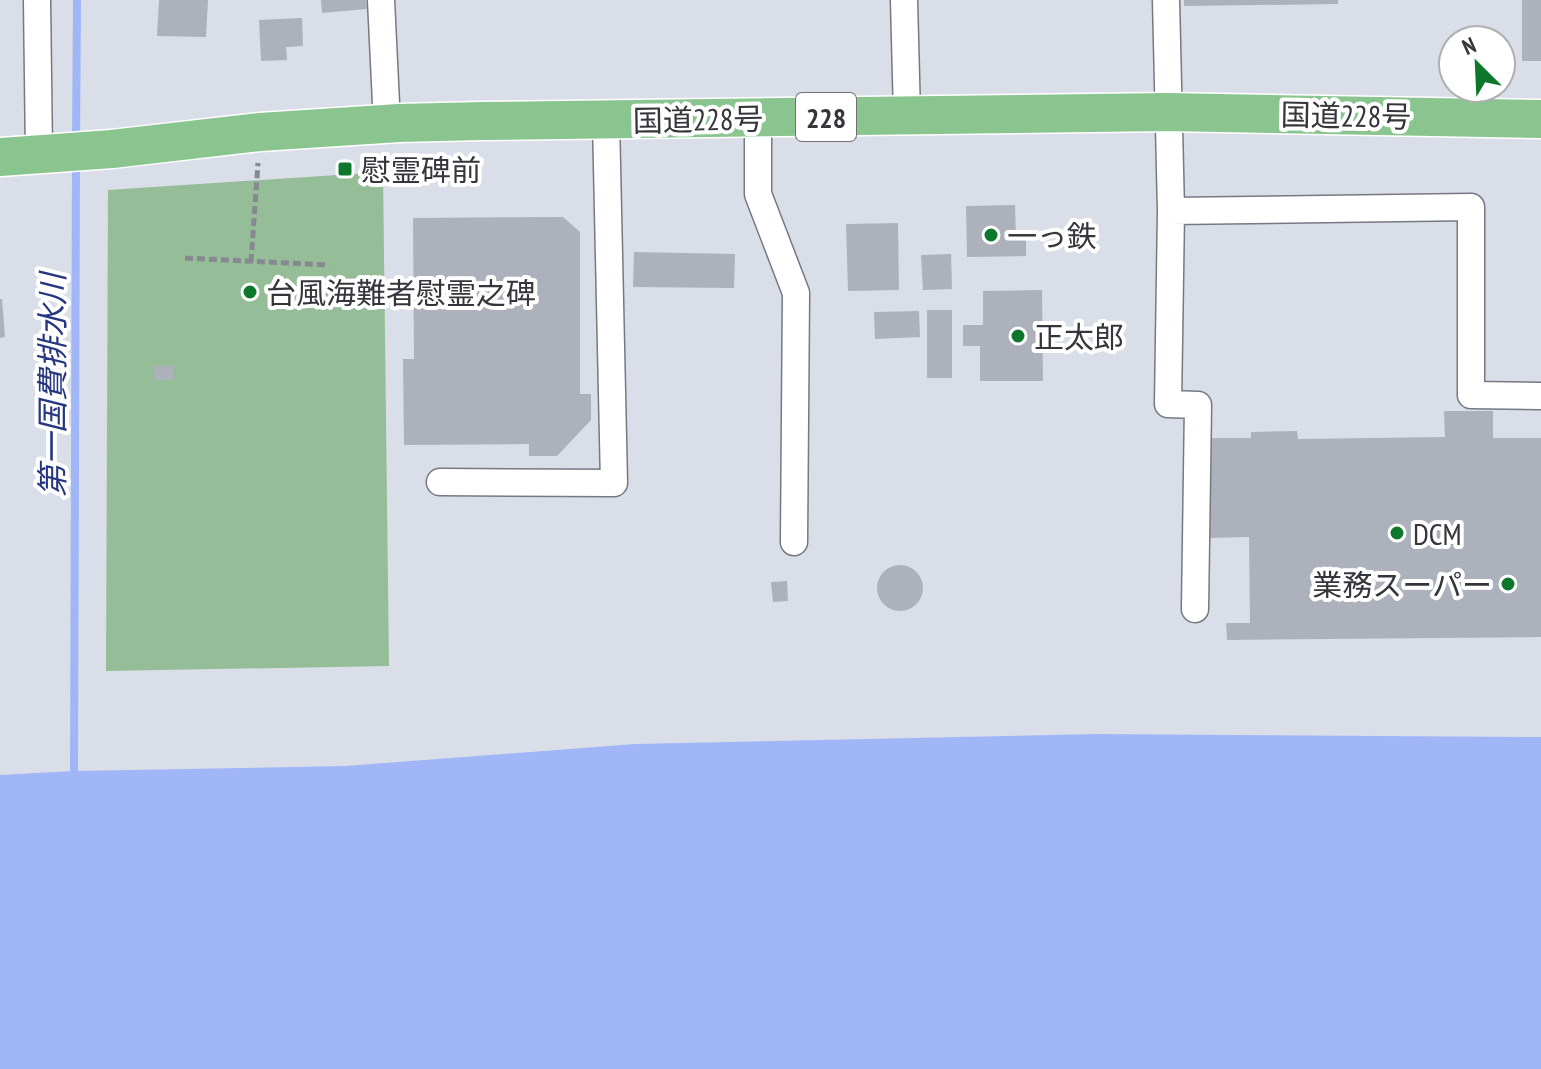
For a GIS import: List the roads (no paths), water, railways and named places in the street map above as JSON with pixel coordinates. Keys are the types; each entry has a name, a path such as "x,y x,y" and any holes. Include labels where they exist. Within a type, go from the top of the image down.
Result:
{"highway":[{"name":"国道228号","path":"0,157 112,149 260,132 387,124 1168,112 1541,119"}],"street":[{"path":"37,0 48,153"},
{"path":"381,0 387,124"},
{"path":"904,0 907,116"},
{"path":"1166,0 1171,211 1168,404 1198,405 1195,609"},
{"path":"758,118 758,194 796,293 794,542"},
{"path":"440,482 614,483 606,120"},
{"path":"1171,211 1471,207 1471,395 1541,396"}],"water":[{"path":"1097,734 1541,737 1541,1069 0,1069 0,775 345,766 635,744"}],"waterway":[{"name":"第一国費排水川","path":"76,143 77,0"},
{"name":"第一国費排水川","path":"74,771 76,161"}],"place":[{"name":"慰霊碑前","path":"345,169"},
{"name":"一っ鉄","path":"991,235"},
{"name":"台風海難者慰霊之碑","path":"250,292"},
{"name":"正太郎","path":"1018,336"},
{"name":"DCM","path":"1397,533"},
{"name":"業務スーパー","path":"1508,584"}]}
